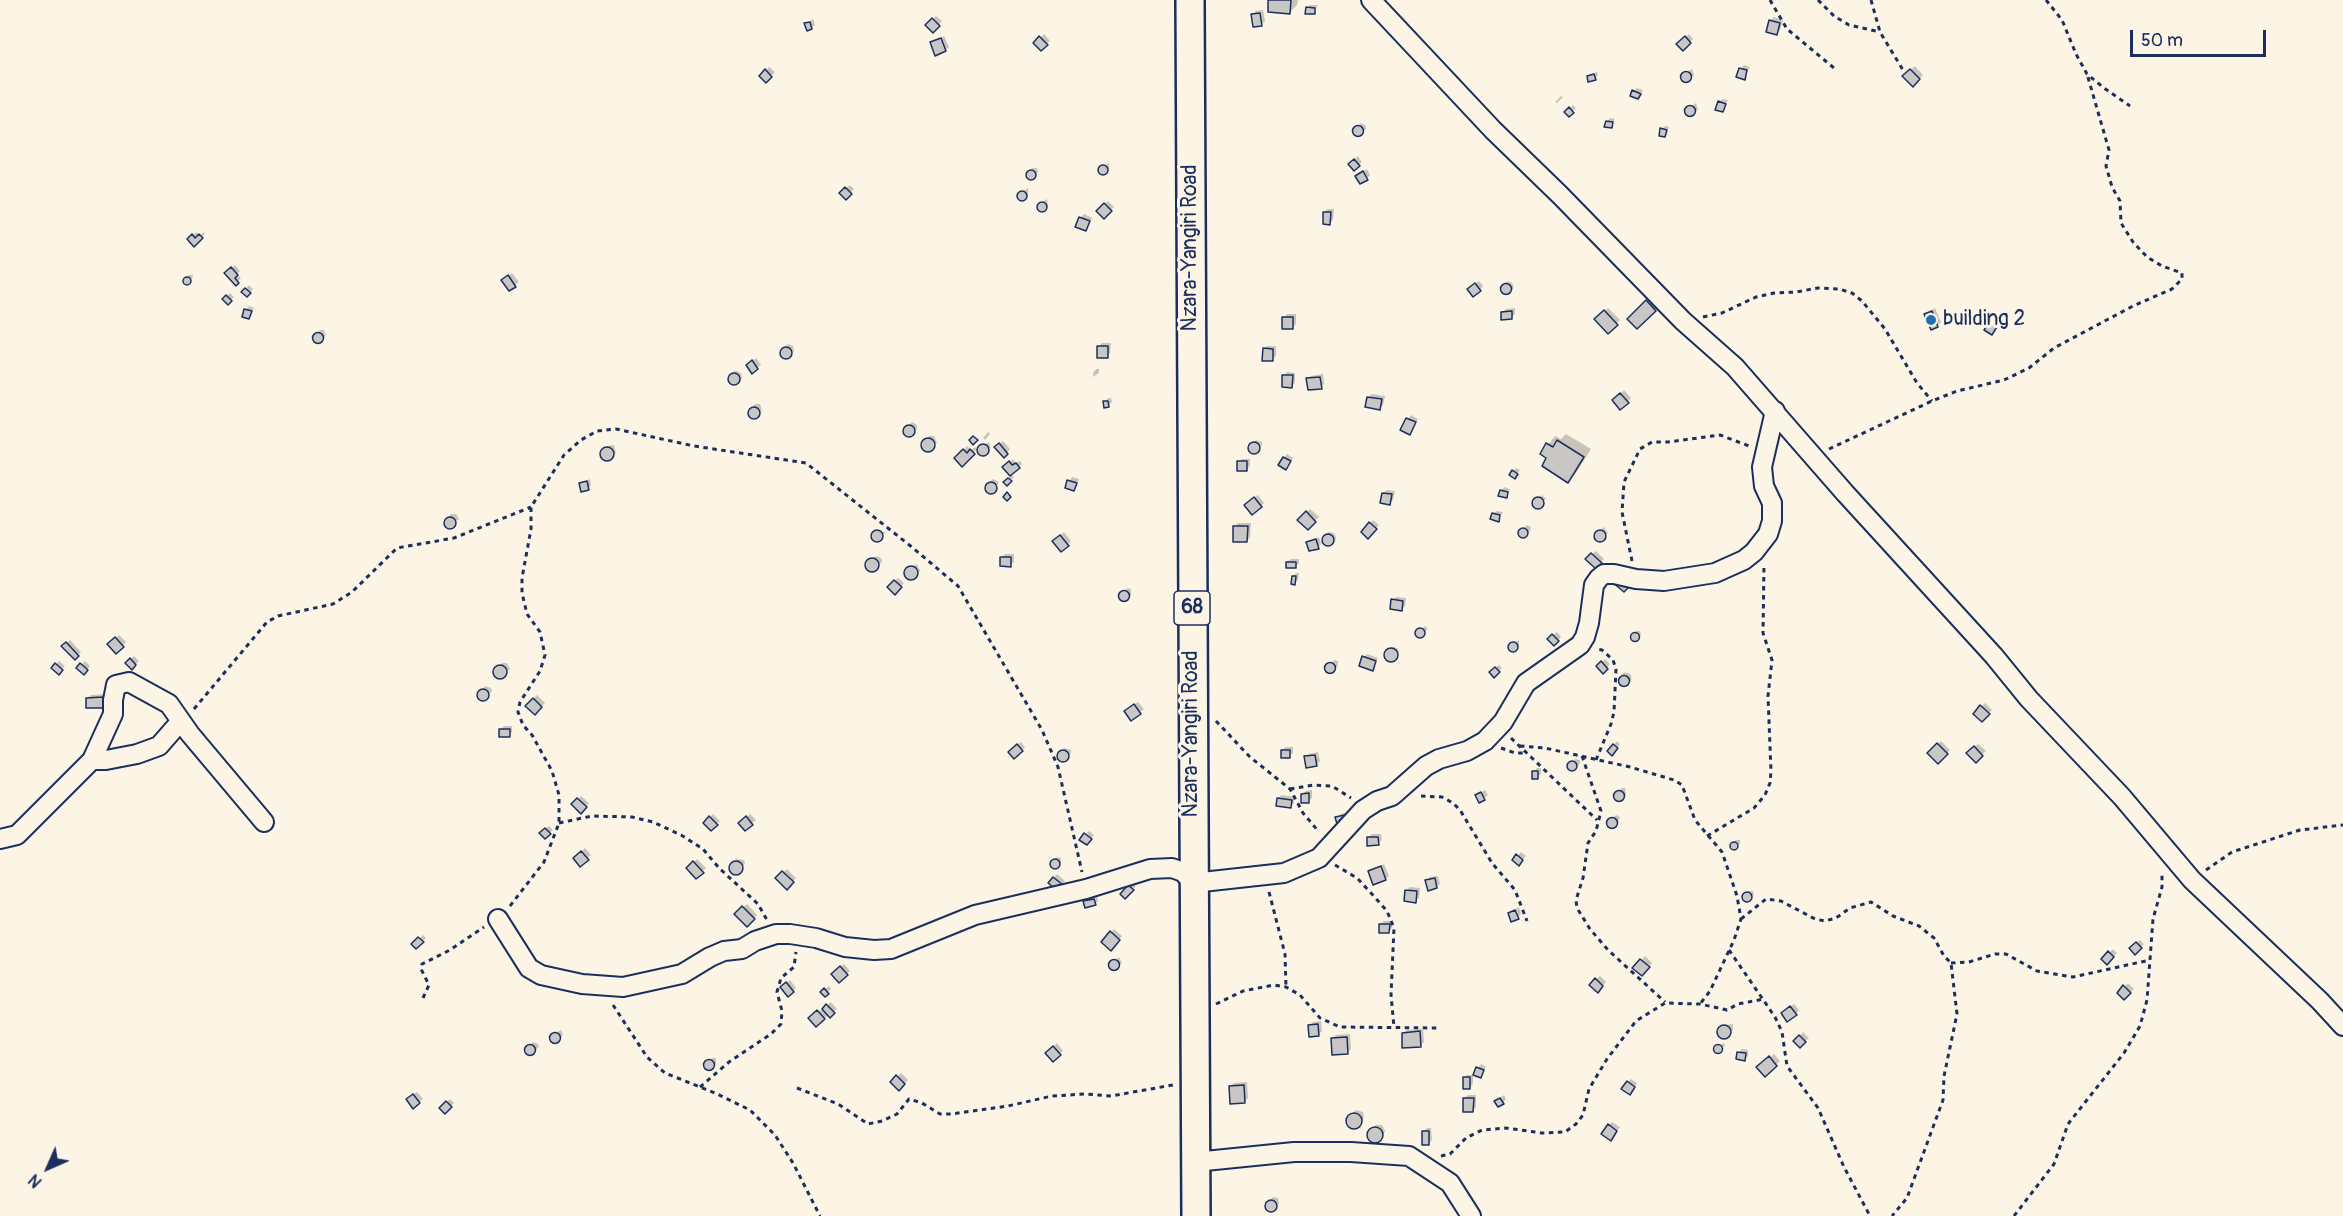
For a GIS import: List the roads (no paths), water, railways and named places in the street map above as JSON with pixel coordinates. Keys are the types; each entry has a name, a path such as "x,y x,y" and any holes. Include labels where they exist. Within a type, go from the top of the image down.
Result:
{"main road":[{"name":"Nzara-Yangiri Road","path":"1190,0 1196,1216"}],"street":[{"path":"1371,0 1493,130 1683,321 1735,367 1994,656 2029,699 2162,843 2192,880 2320,1001 2343,1026"},
{"path":"498,919 529,968 541,975 599,986 623,987 682,974 724,951 741,949 755,941 783,934 845,947 891,949 975,915 1086,889 1150,869 1172,868 1183,872 1193,883 1284,873 1324,853 1363,810 1377,801 1392,796 1426,766 1439,759 1467,751 1485,741 1499,726 1526,682 1580,645 1589,624 1594,585 1599,578 1605,574 1614,574 1636,579 1664,581 1715,573 1744,560 1768,534 1772,521 1772,503 1764,486 1762,467 1775,411"},
{"path":"0,839 17,835 92,760 113,714 116,685 129,682 170,704 185,728 264,822"},
{"path":"92,760 116,758 159,746 185,728"},
{"path":"1195,1162 1294,1152 1351,1152 1409,1156 1449,1183 1471,1216"}],"place":[{"name":"building 2","path":"1931,320"}]}
